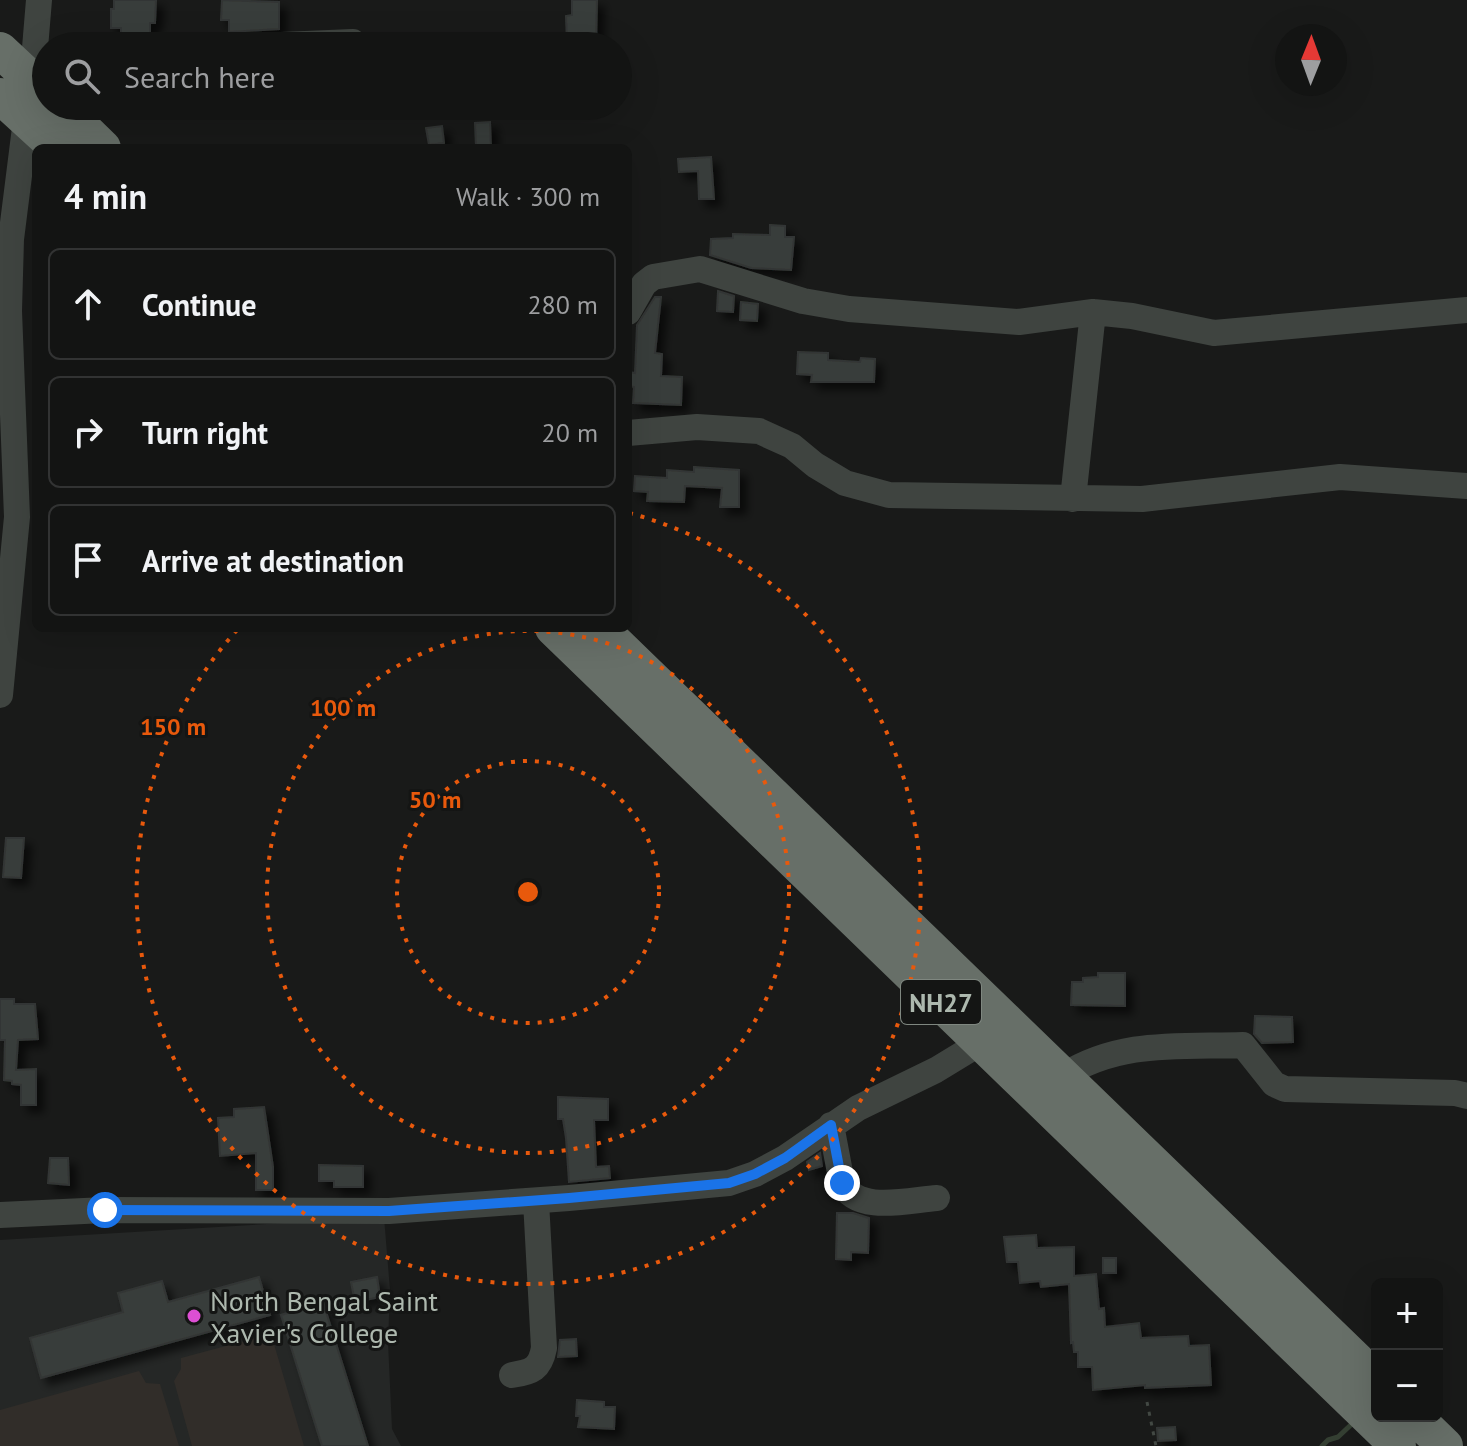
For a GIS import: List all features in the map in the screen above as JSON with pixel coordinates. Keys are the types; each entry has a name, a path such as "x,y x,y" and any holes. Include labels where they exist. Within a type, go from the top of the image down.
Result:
{"highway":[{"path":"24,58 32,91"},
{"path":"0,96 32,106"},
{"path":"43,120 55,144"},
{"path":"74,120 99,144"},
{"name":"NH27","path":"557,632 982,1042 1339,1366 1371,1378"},
{"name":"NH27","path":"604,632 1063,1076 1339,1366 1387,1435"},
{"path":"1420,1422 1445,1446"}],"street":[{"path":"24,58 39,0"},
{"path":"0,695 26,534 17,517 6,359 11,239 34,120"},
{"path":"632,305 644,284 653,277 700,269 803,301 849,309 1019,322 1093,312 1132,316 1214,333 1467,310"},
{"path":"1073,499 1093,312"},
{"path":"632,433 697,427 759,431 792,446 815,465 845,483 889,495 1142,499 1340,477 1467,486"},
{"path":"0,1215 105,1210 389,1211 729,1183 785,1158 858,1108 936,1070 982,1042"},
{"path":"1063,1076 1087,1060 1112,1052 1243,1045 1274,1084 1285,1089 1455,1093 1467,1096"},
{"path":"831,1125 842,1183 854,1198 889,1202 937,1198"},
{"path":"512,1375 537,1368 542,1361 544,1348 536,1201"}],"path":[{"path":"1147,1402 1156,1446"}],"shaded area":[{"name":"North Bengal Saint Xavier's College","path":"384,1217 390,1290 388,1342 392,1429 401,1446 0,1446 0,1240"},
{"path":"271,1334 304,1446 192,1446 174,1381 181,1369 181,1358"},
{"path":"139,1371 146,1383 160,1384 179,1446 0,1446 0,1410"}],"building":[{"path":"114,0 156,0 155,23 150,23 150,32 121,32 121,28 111,28 111,9 114,9"},
{"path":"222,0 279,2 279,29 229,32 229,20 221,20"},
{"path":"572,0 597,0 596,32 567,32 566,16 572,15"},
{"path":"490,122 491,144 476,144 475,123"},
{"path":"442,126 444,143 429,144 426,128"},
{"path":"711,157 714,199 699,199 698,171 679,172 678,159"},
{"path":"770,225 785,226 785,237 794,237 791,270 751,268 710,255 711,239 733,238 733,234 770,235"},
{"path":"718,291 734,296 733,312 717,311"},
{"path":"655,297 661,297 655,353 662,354 661,376 682,377 681,405 633,403 632,373 635,373 637,325"},
{"path":"741,302 758,304 757,321 740,320"},
{"path":"798,352 828,353 828,360 860,362 861,358 875,359 874,382 811,382 812,375 797,374"},
{"path":"694,467 739,470 739,507 720,507 722,488 685,486 684,502 647,501 648,492 634,491 635,476 667,478 667,470 694,472"},
{"path":"6,838 24,838 21,878 3,877"},
{"path":"1098,973 1125,973 1125,1006 1071,1005 1072,982 1098,977"},
{"path":"0,999 14,999 14,1004 35,1004 38,1039 18,1040 16,1070 36,1069 36,1105 21,1105 21,1085 4,1080 5,1040 0,1040"},
{"path":"1255,1016 1292,1017 1293,1042 1262,1043 1254,1034"},
{"path":"558,1097 608,1099 608,1120 594,1120 596,1167 609,1166 610,1178 569,1182 563,1119 558,1119"},
{"path":"264,1107 273,1167 273,1190 256,1190 256,1153 220,1156 218,1118 234,1117 234,1109"},
{"path":"820,1153 822,1166 809,1170 807,1162"},
{"path":"50,1158 68,1158 69,1185 48,1183"},
{"path":"319,1165 363,1166 363,1187 334,1187 334,1181 319,1181"},
{"path":"837,1213 853,1213 869,1218 868,1253 851,1252 851,1260 836,1259"},
{"path":"1036,1235 1037,1248 1074,1247 1074,1276 1096,1274 1099,1309 1104,1308 1105,1327 1139,1323 1141,1338 1188,1336 1189,1346 1209,1345 1211,1385 1145,1388 1145,1385 1093,1390 1092,1367 1078,1367 1078,1352 1074,1352 1071,1343 1069,1284 1041,1287 1040,1281 1020,1283 1018,1262 1007,1262 1004,1237"},
{"path":"1103,1258 1116,1258 1116,1273 1103,1273"},
{"path":"259,1277 270,1315 41,1378 30,1338 123,1312 118,1293 162,1281 168,1302"},
{"path":"377,1277 380,1297 355,1302 351,1282"},
{"path":"323,1302 368,1446 322,1446 281,1315"},
{"path":"576,1339 577,1356 558,1357 560,1340"},
{"path":"577,1400 604,1402 604,1407 615,1407 614,1429 578,1427 580,1416 576,1416"},
{"path":"1175,1427 1176,1440 1158,1441 1157,1428"}],"waterway":[{"path":"1322,1446 1338,1437 1355,1421"}],"place":[{"name":"North Bengal Saint Xavier's College","path":"194,1316"}],"route":[{"path":"105,1210 389,1211 729,1183 785,1158 831,1125 842,1183"}]}
